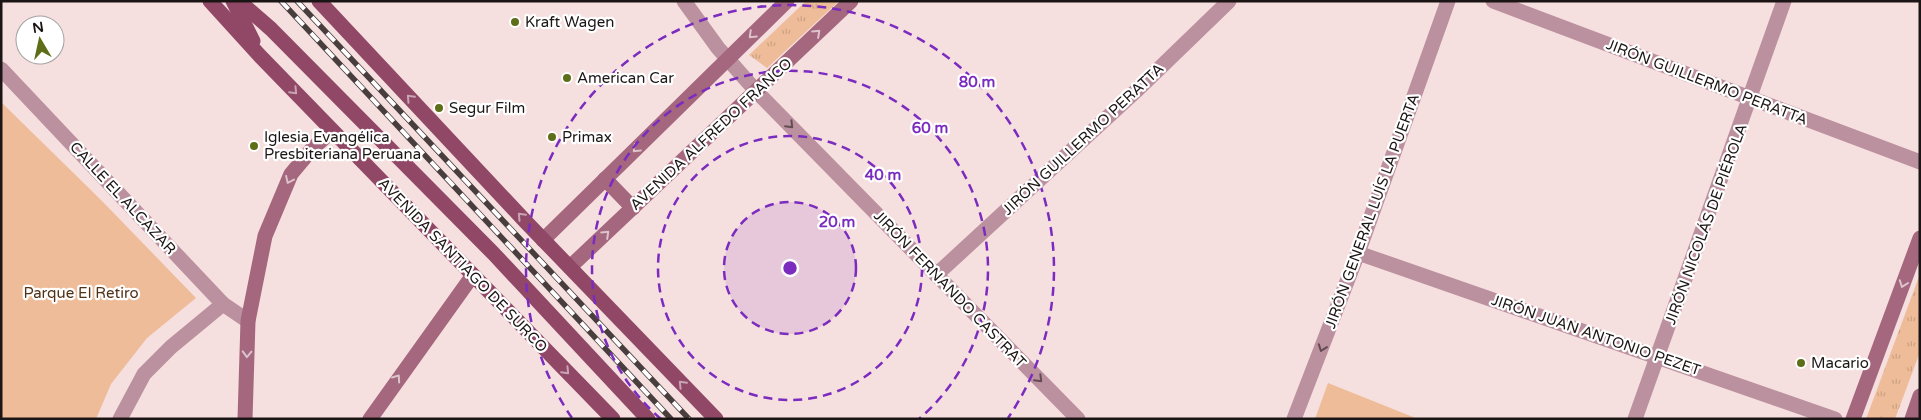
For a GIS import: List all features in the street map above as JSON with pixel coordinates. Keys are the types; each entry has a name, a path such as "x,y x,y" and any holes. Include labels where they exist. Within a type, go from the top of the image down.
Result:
{"main road":[{"name":"AVENIDA SANTIAGO DE SURCO","path":"210,1 260,56 613,419"},
{"path":"233,1 260,56"},
{"name":"AVENIDA SANTIAGO DE SURCO","path":"239,1 271,29 494,253 648,419"},
{"name":"AVENIDA SANTIAGO DE SURCO","path":"253,1 271,29"},
{"path":"319,1 543,240 716,419"}],"street":[{"name":"JIRÓN FERNANDO CASTRAT","path":"684,1 728,59 756,91 1078,419"},
{"path":"543,240 787,1"},
{"name":"AVENIDA ALFREDO FRANCO","path":"570,267 851,1"},
{"name":"JIRÓN GUILLERMO PERATTA","path":"936,275 1136,92 1229,1"},
{"name":"JIRÓN GENERAL LUÍS LA PUERTA","path":"1294,419 1358,253 1448,1"},
{"name":"JIRÓN GUILLERMO PERATTA","path":"1493,1 1920,162"},
{"name":"JIRÓN NICOLÁS DE PIÉROLA","path":"1636,419 1751,99 1784,1"},
{"name":"CALLE EL ALCAZAR","path":"1,69 223,304 248,322"},
{"path":"245,419 248,322 265,236 290,174 332,130"},
{"path":"605,179 632,208"},
{"path":"1853,419 1920,238"},
{"name":"JIRÓN JUAN ANTONIO PEZET","path":"1358,253 1835,419"},
{"path":"370,419 473,275"},
{"path":"120,419 144,374 171,347 223,304"},
{"path":"1912,419 1920,396"}],"green space":[{"path":"806,1 839,1 767,68 749,55"},
{"name":"Parque El Retiro","path":"1,102 101,200 196,298 147,338 111,384 96,419 1,419"},
{"path":"1920,274 1920,352 1895,419 1866,419"},
{"path":"1328,383 1418,419 1315,419"}],"railway":[{"path":"281,1 671,419"},
{"path":"297,1 689,419"}],"place":[{"name":"Kraft Wagen","path":"515,22"},
{"name":"American Car","path":"567,78"},
{"name":"Segur Film","path":"439,108"},
{"name":"Primax","path":"552,137"},
{"name":"Iglesia Evangélica Presbiteriana Peruana","path":"254,146"},
{"name":"Macario","path":"1801,363"}]}
